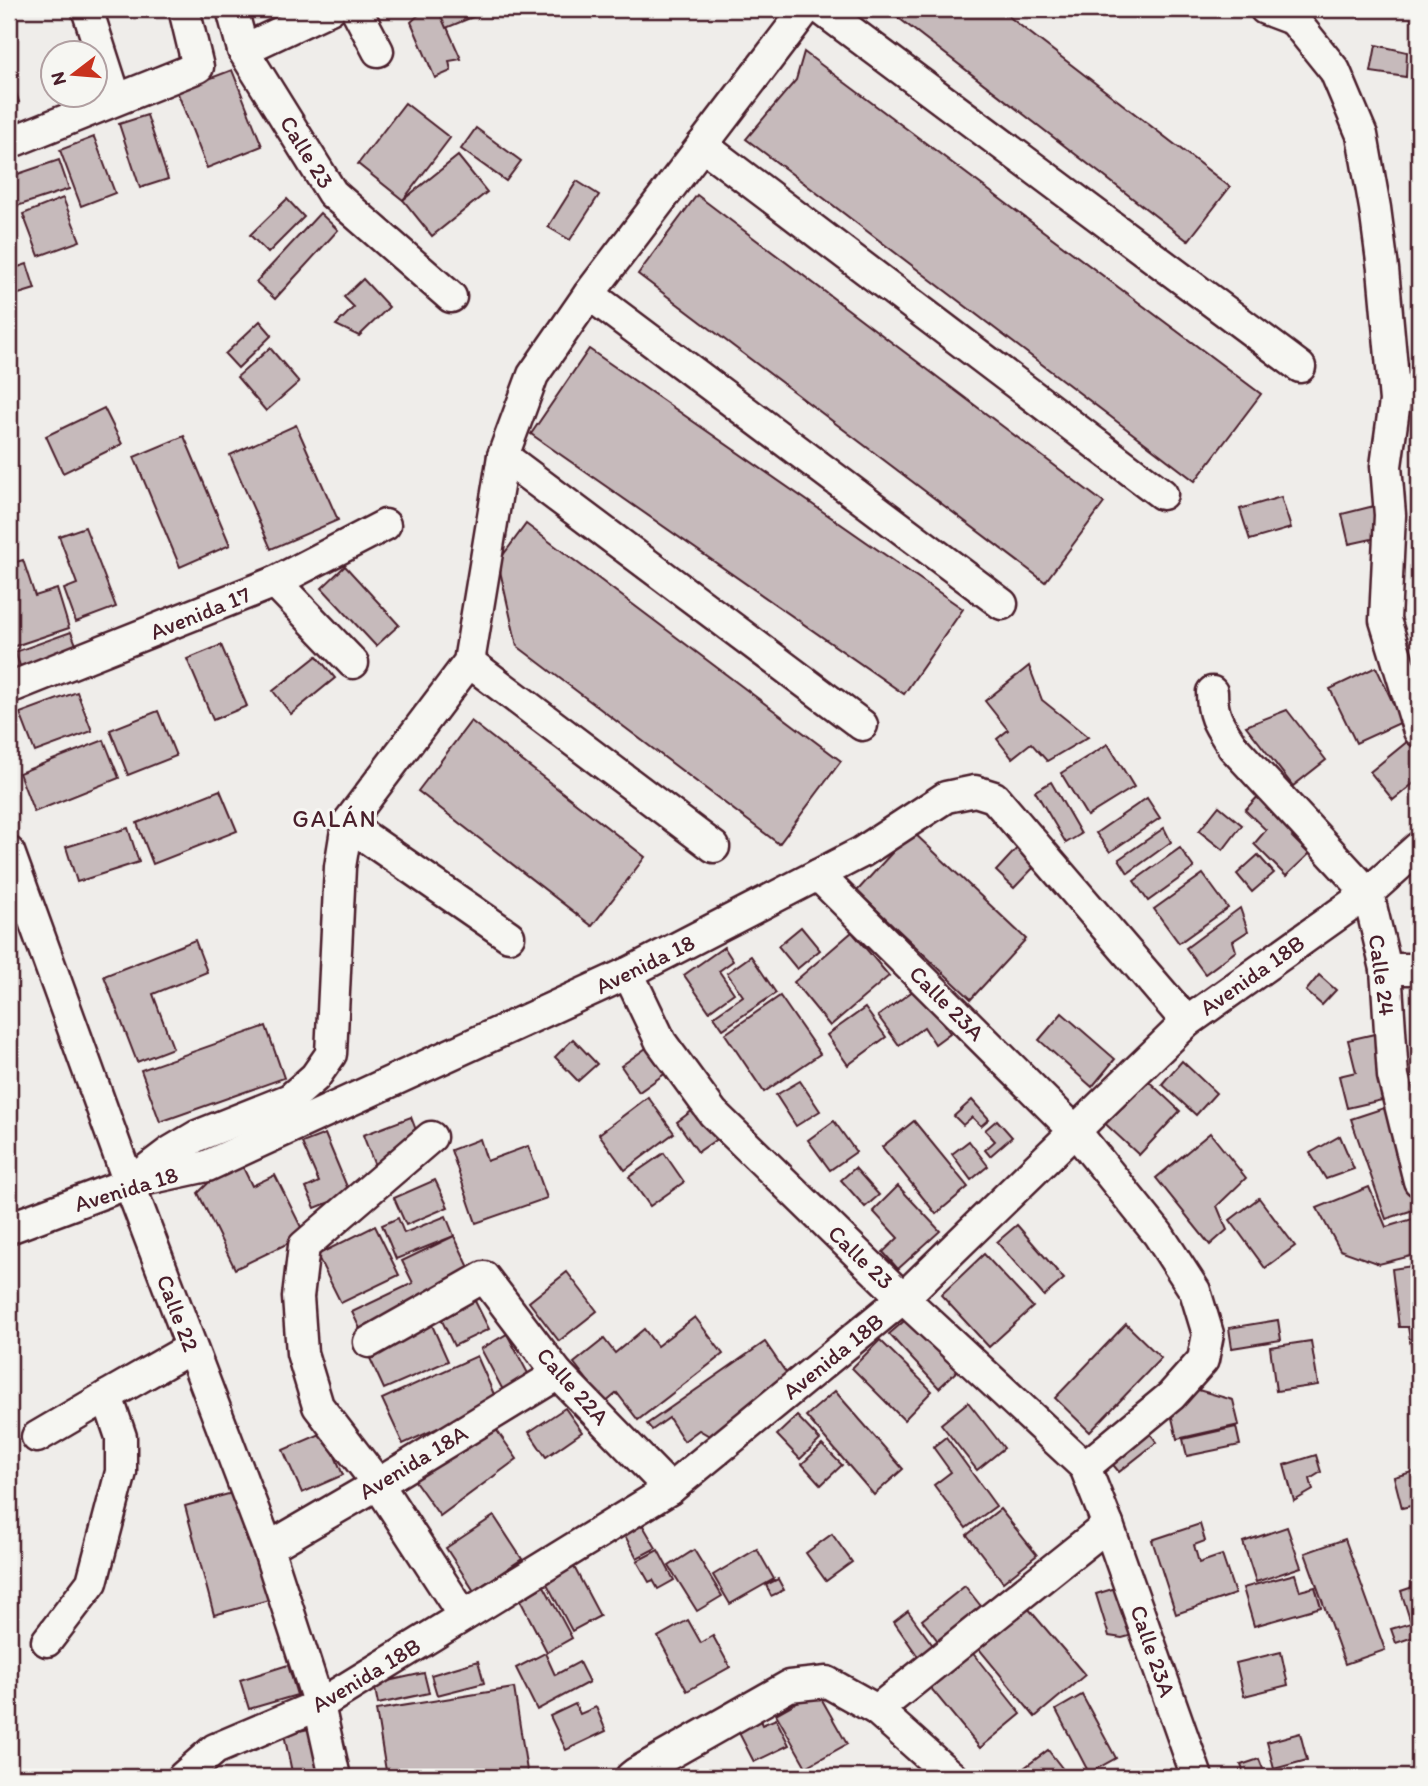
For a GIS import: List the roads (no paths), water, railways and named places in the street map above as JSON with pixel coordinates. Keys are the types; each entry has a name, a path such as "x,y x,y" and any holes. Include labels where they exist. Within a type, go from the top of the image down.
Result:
{"street":[{"path":"87,9 116,99"},
{"path":"9,143 198,67 184,9"},
{"name":"Calle 23","path":"232,9 243,50 332,193 451,298"},
{"path":"243,50 330,9"},
{"path":"356,9 378,51"},
{"path":"129,1183 170,1152 197,1136 290,1099 315,1077 331,1054 340,867 347,824 469,662 503,456 533,375 589,294 806,9"},
{"path":"821,9 1300,367"},
{"path":"1265,9 1294,20 1335,71 1362,135 1384,269 1395,401 1386,466 1390,515 1385,620 1419,731"},
{"path":"702,145 1162,494"},
{"path":"589,294 1002,604"},
{"path":"503,456 862,725"},
{"name":"Avenida 17","path":"9,688 275,582 385,525"},
{"path":"275,582 353,663"},
{"path":"469,662 714,847"},
{"path":"1212,692 1212,709 1233,747 1368,893"},
{"name":"Avenida 18","path":"9,1227 129,1183 207,1166 628,973 862,852 946,797 975,791 994,797 1186,1022"},
{"path":"347,824 509,936"},
{"name":"Avenida 18B","path":"183,1777 215,1749 319,1705 670,1489 903,1298 1186,1022 1368,893 1419,847"},
{"name":"Calle 22","path":"9,852 129,1183 268,1548 319,1705 335,1777"},
{"name":"Calle 23A","path":"818,875 1075,1131"},
{"name":"Calle 24","path":"1368,893 1386,969 1394,1076 1419,1181"},
{"path":"1386,969 1419,969"},
{"name":"Calle 23","path":"628,973 661,1042 713,1112 903,1298 1085,1467 1108,1525"},
{"path":"1075,1131 1158,1234 1195,1291 1208,1334 1203,1360 1171,1396 1085,1467"},
{"path":"432,1137 304,1246 298,1297 302,1353 318,1406 377,1484 463,1615"},
{"name":"Calle 22A","path":"369,1342 484,1277 558,1374 670,1489"},
{"path":"37,1437 191,1349"},
{"name":"Avenida 18A","path":"268,1548 558,1374"},
{"path":"47,1642 92,1582 121,1472 121,1437 107,1396"},
{"path":"877,1710 1108,1525"},
{"name":"Calle 23A","path":"1108,1525 1197,1777"},
{"path":"631,1777 789,1686 827,1682 877,1710 952,1777"}],"district":[{"name":"GALÁN","path":"335,818"}]}
